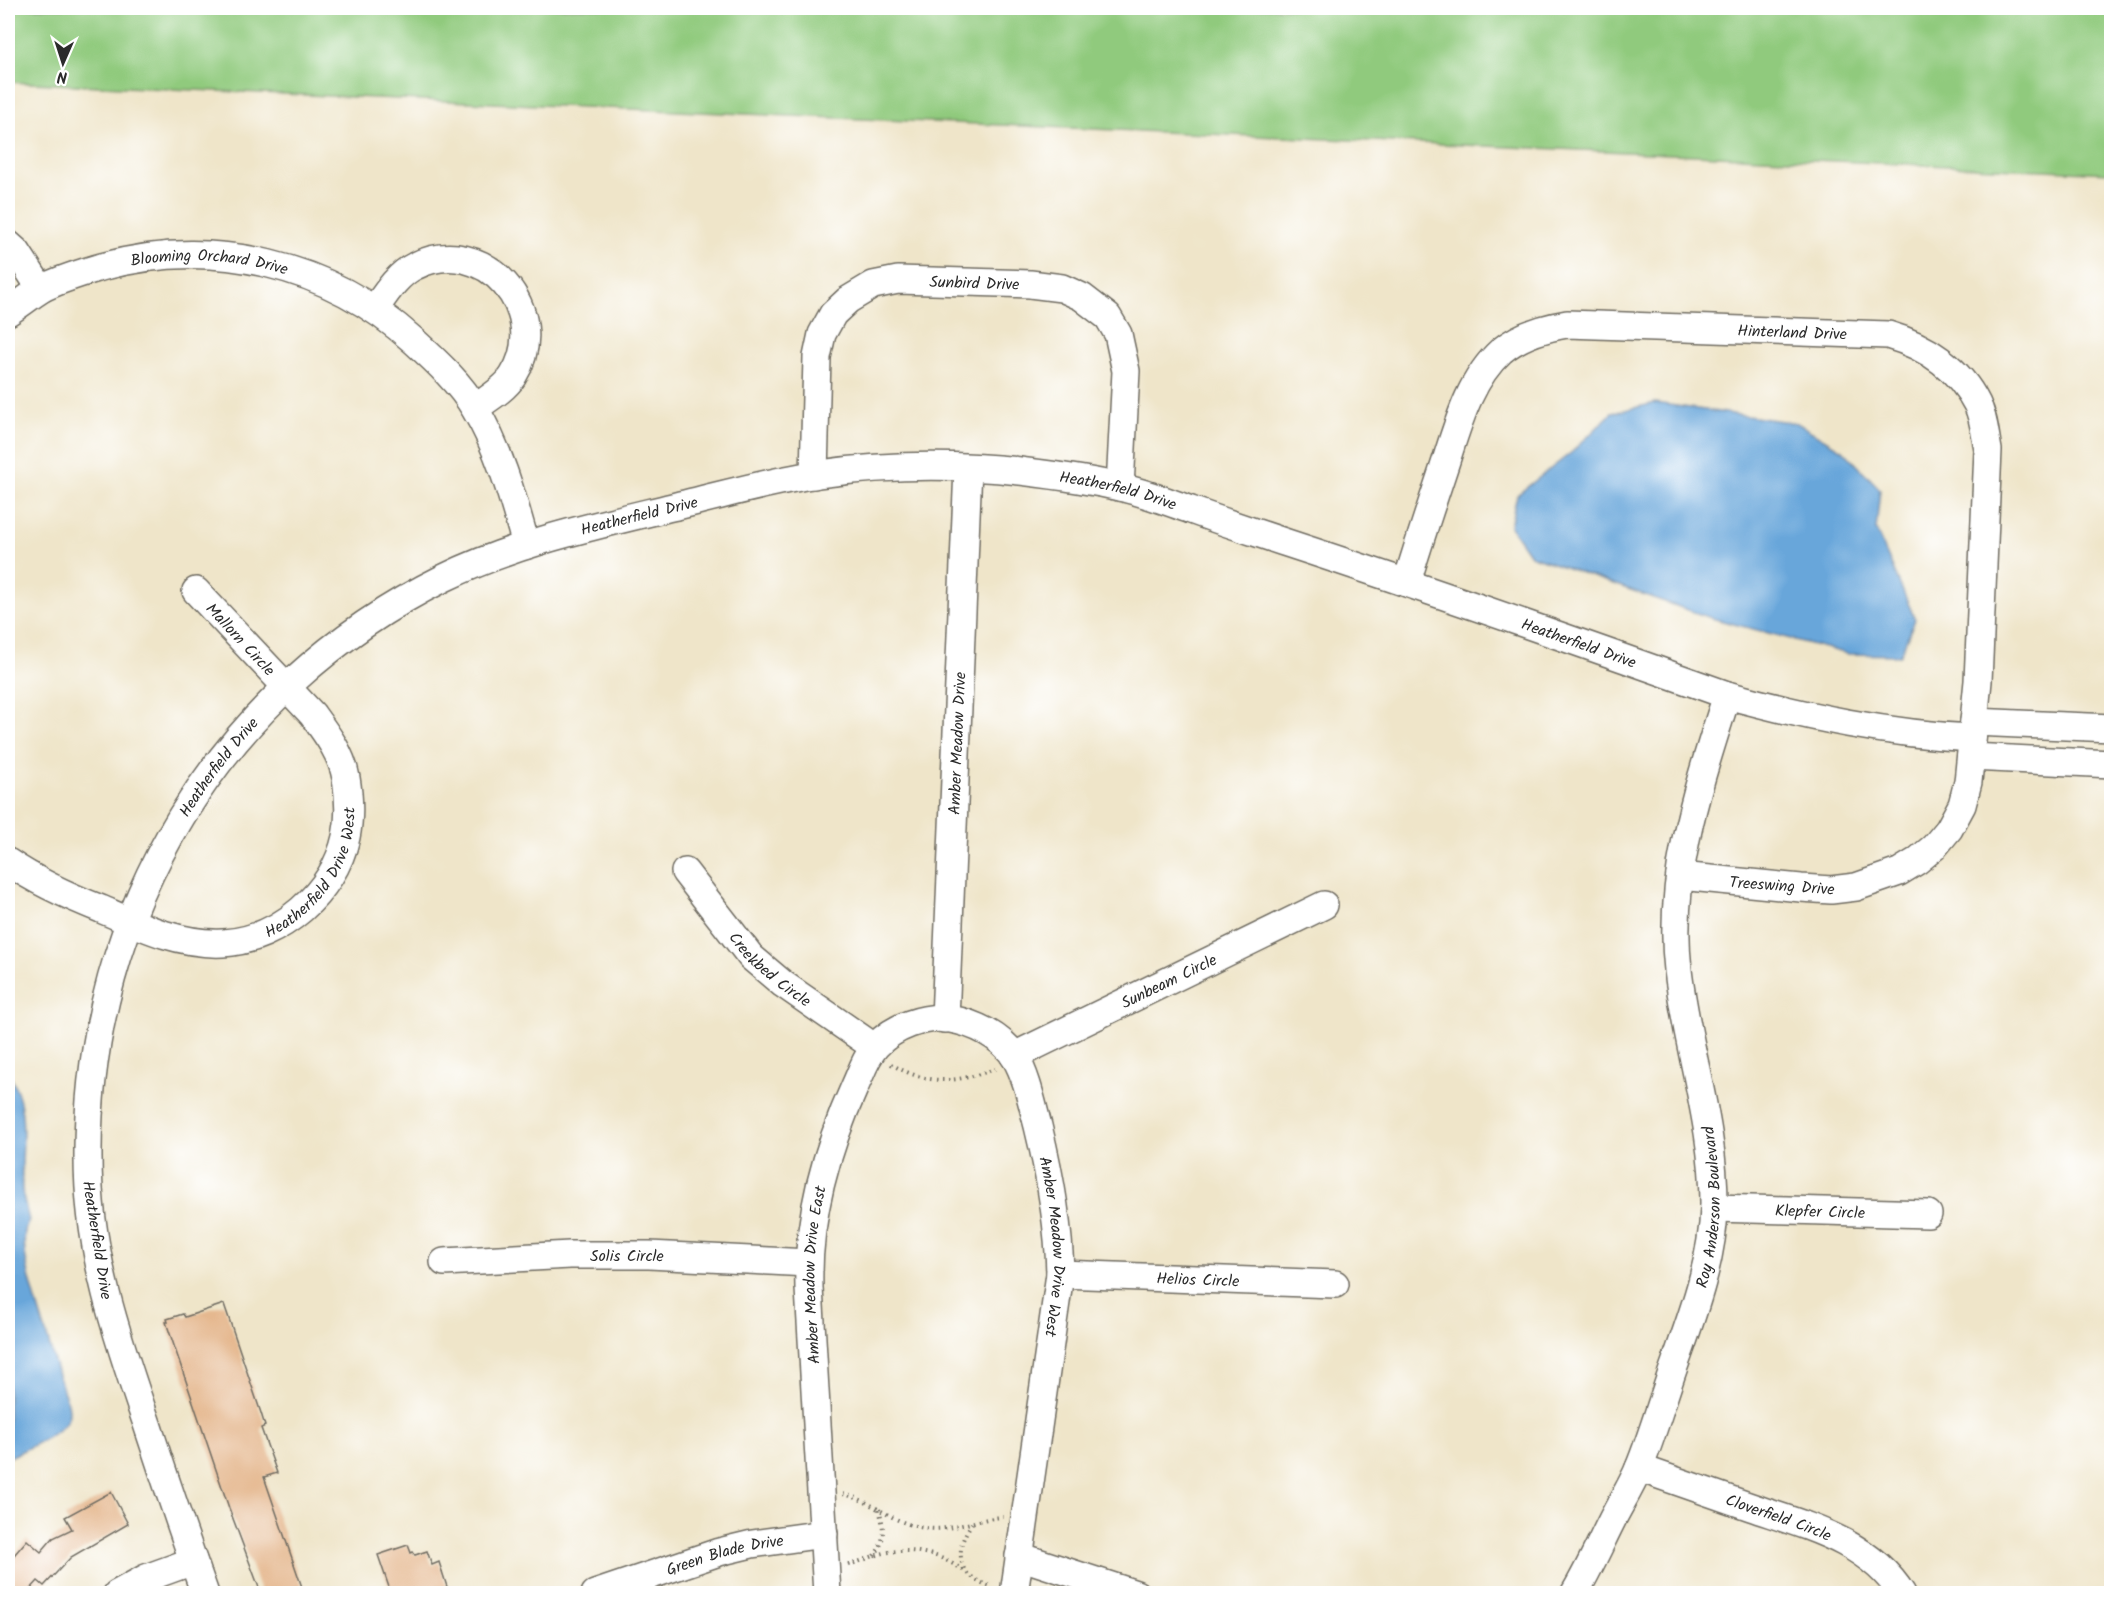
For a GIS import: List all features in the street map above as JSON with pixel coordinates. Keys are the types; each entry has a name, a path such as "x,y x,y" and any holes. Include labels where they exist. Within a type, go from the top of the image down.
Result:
{"street":[{"path":"8,244 22,260 41,289"},
{"name":"Blooming Orchard Drive","path":"8,312 41,289 63,280 116,263 170,256 216,255 243,258 292,269 353,296 375,309 423,349 475,408 500,463 526,545"},
{"path":"375,309 400,276 414,266 432,260 450,258 471,261 488,267 499,276 517,301 523,317 524,349 520,364 512,378 494,395 475,408"},
{"name":"Sunbird Drive","path":"814,475 817,357 822,334 833,314 848,300 873,285 898,280 1030,284 1062,288 1082,297 1108,317 1118,334 1126,371 1120,487"},
{"name":"Hinterland Drive","path":"1407,582 1464,408 1478,378 1500,352 1522,337 1545,328 1567,324 1888,335 1921,346 1953,371 1978,406 1984,425 1988,450 1978,681 1972,739"},
{"name":"Heatherfield Drive","path":"205,1593 113,1325 100,1267 89,1197 88,1130 97,1040 114,967 129,921 159,856 199,789 223,755 310,664 384,612 443,578 526,545 585,528 814,475 884,467 1017,471 1120,487 1407,582 1727,694 1818,718 1871,728 1923,736 1972,739 2112,764"},
{"name":"Amber Meadow Drive","path":"945,1018 968,468"},
{"name":"Mallorn Circle","path":"196,591 286,687"},
{"name":"Heatherfield Drive West","path":"129,921 160,934 187,940 207,943 242,940 276,927 291,918 319,891 331,874 346,836 348,797 346,776 326,732 286,687"},
{"name":"Roy Anderson Boulevard","path":"1574,1593 1639,1468 1701,1285 1714,1208 1710,1148 1684,1016 1678,970 1676,922 1689,819 1727,694"},
{"name":"Heatherfield Drive","path":"1972,739 2112,728"},
{"name":"Treeswing Drive","path":"1680,876 1832,890 1856,887 1899,872 1934,847 1949,829 1962,805 1968,782 1972,739"},
{"path":"8,862 26,875 58,891 129,921"},
{"name":"Creekbed Circle","path":"685,872 738,942 768,972 888,1056"},
{"name":"Sunbeam Circle","path":"999,1066 1324,905"},
{"name":"Amber Meadow Drive East","path":"827,1593 808,1263 814,1215 822,1178 851,1094 888,1056 890,1034 909,1025 945,1018"},
{"name":"Amber Meadow Drive West","path":"945,1018 979,1028 1004,1045 999,1066 1021,1069 1034,1110 1057,1220 1060,1274 1019,1556 1001,1586"},
{"name":"Klepfer Circle","path":"1714,1208 1928,1214"},
{"name":"Solis Circle","path":"444,1262 570,1255 649,1255 808,1263"},
{"name":"Helios Circle","path":"1060,1274 1335,1284"},
{"name":"Cloverfield Circle","path":"1639,1468 1822,1531 1856,1548 1879,1566 1897,1584 1902,1593"},
{"name":"Green Blade Drive","path":"595,1593 719,1552 824,1534"},
{"path":"1019,1556 1137,1593"},
{"path":"117,1593 146,1578 193,1561"}],"path":[{"path":"888,1056 906,1072 940,1080 955,1081 999,1066"},
{"path":"886,1073 888,1056"},
{"path":"843,1483 844,1506"},
{"path":"843,1494 868,1502 898,1520 916,1527 956,1528 990,1518 1004,1517"},
{"path":"1002,1529 1005,1506"},
{"path":"872,1558 879,1549 884,1536 879,1509"},
{"path":"966,1573 960,1560 960,1545 973,1523"},
{"path":"848,1565 884,1554 903,1551 921,1552 950,1562 980,1583 1001,1586"},
{"path":"847,1554 848,1575"},
{"path":"993,1593 1001,1586"}],"green space":[{"path":"8,8 2111,8 2111,173 8,82"}],"water":[{"path":"1655,403 1797,423 1844,451 1880,489 1876,530 1915,619 1900,655 1848,654 1711,618 1530,555 1510,526 1517,495 1572,452 1612,413"},
{"path":"8,1073 20,1100 22,1114 22,1189 29,1221 24,1244 29,1276 69,1412 68,1418 58,1430 8,1458"}],"building":[{"path":"224,1304 261,1413 265,1426 261,1428 277,1473 264,1477 304,1593 261,1593 229,1508 166,1322 168,1322 167,1319 183,1314 185,1317"},
{"path":"111,1492 128,1524 71,1557 44,1586 38,1581 27,1593 8,1593 8,1562 27,1540 41,1552 53,1538 72,1529 65,1517"},
{"path":"408,1545 411,1553 415,1555 427,1551 432,1565 439,1562 449,1593 391,1593 378,1555"}]}
